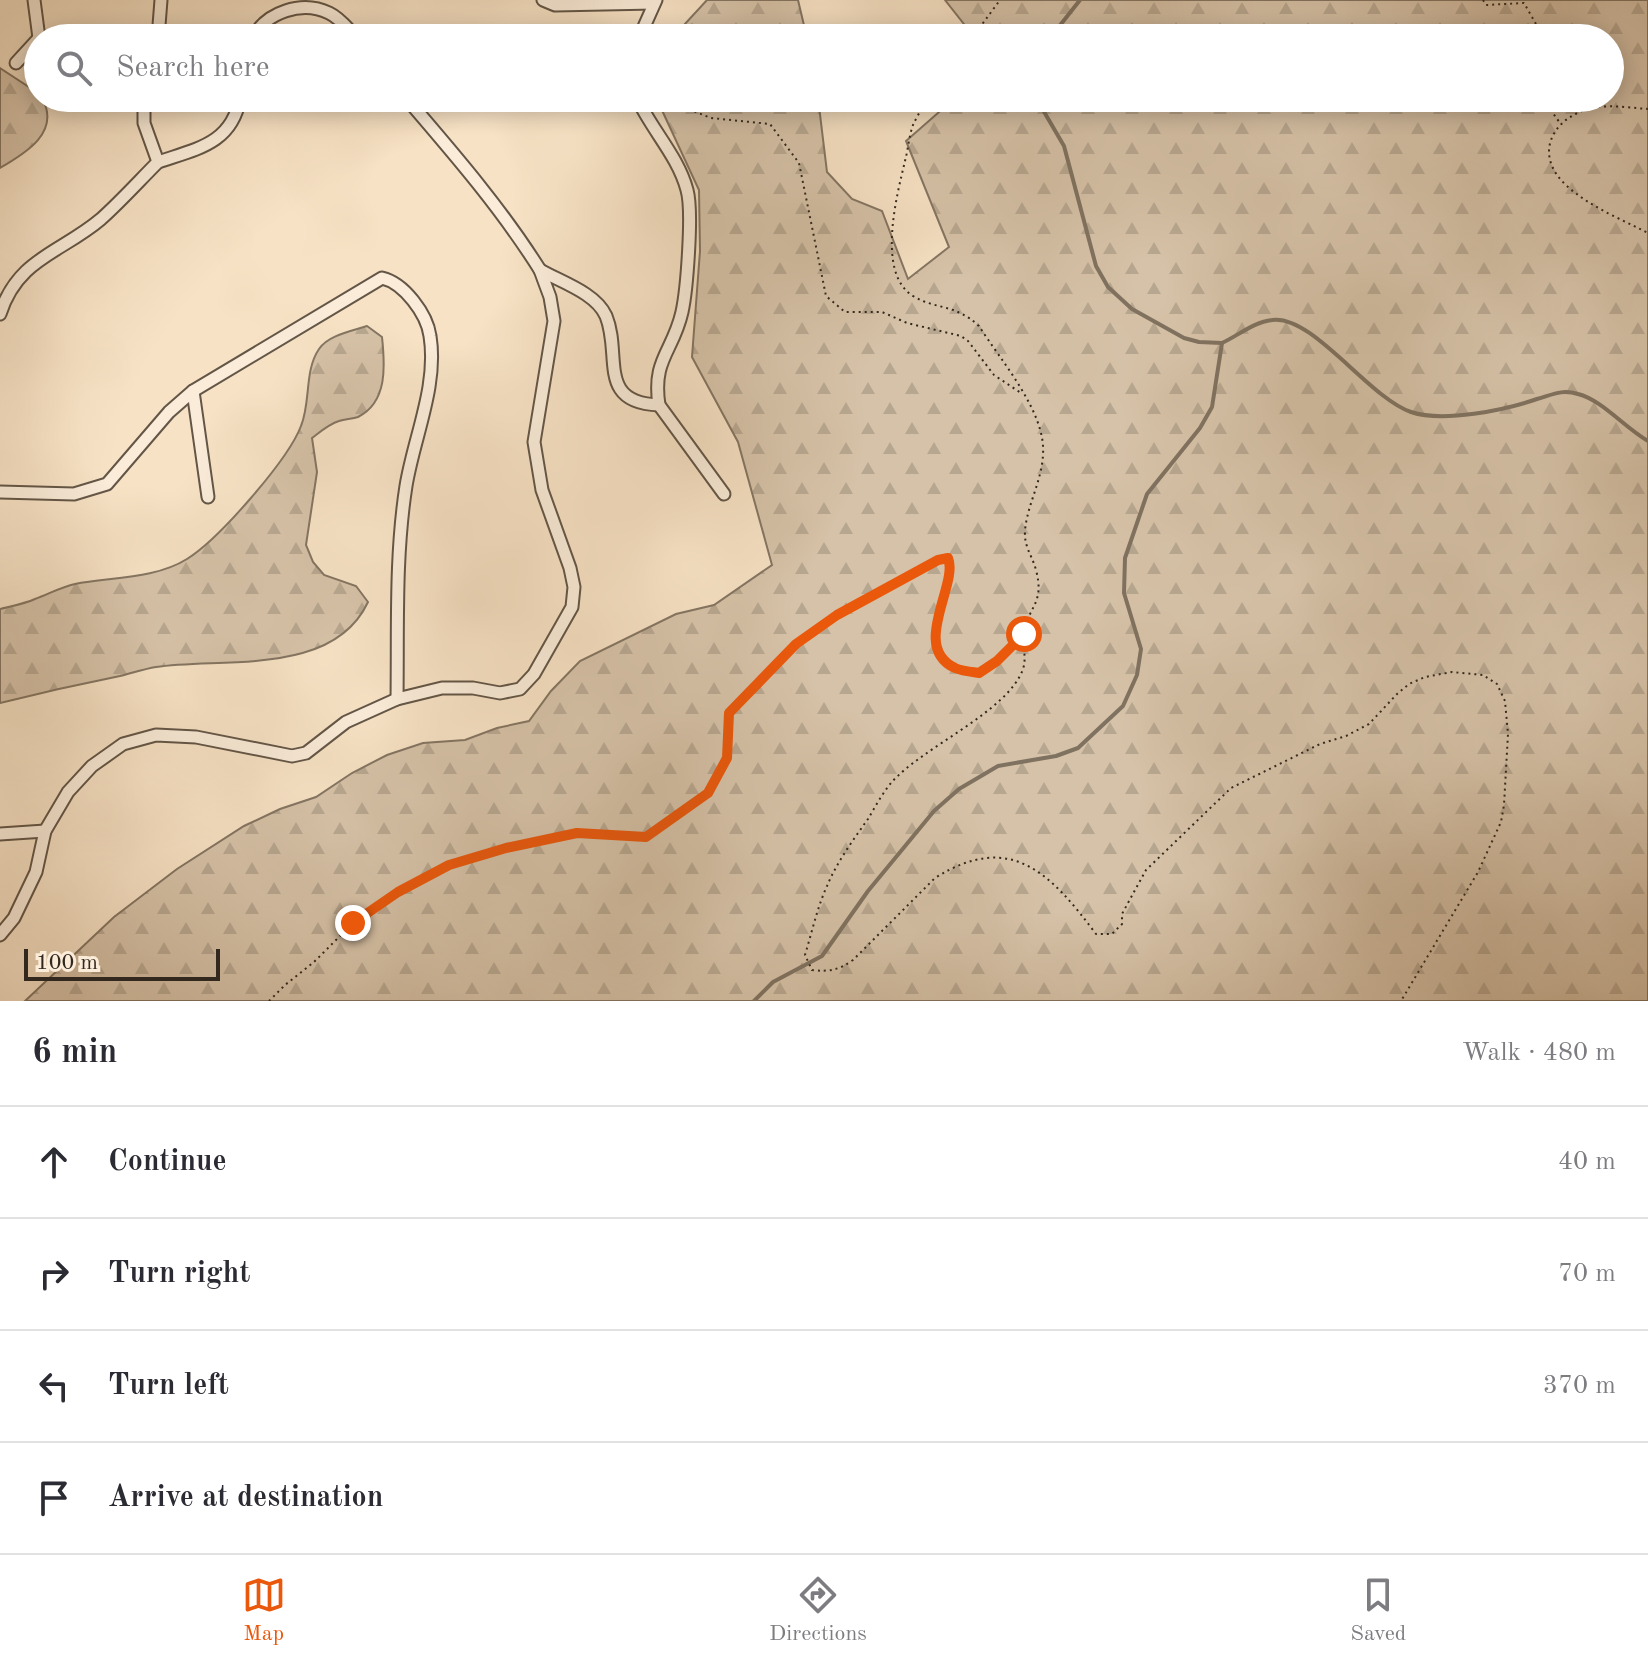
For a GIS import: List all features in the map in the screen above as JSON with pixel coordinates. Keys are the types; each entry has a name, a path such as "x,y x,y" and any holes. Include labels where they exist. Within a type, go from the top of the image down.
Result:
{"street":[{"path":"34,0 39,24"},
{"path":"159,24 161,0"},
{"path":"543,0 555,5 655,2 645,24"},
{"path":"262,24 288,9 307,8 326,11 343,24"},
{"path":"16,63 24,55"},
{"path":"144,112 144,123 158,162"},
{"path":"0,314 6,295 20,274 100,220 158,162 220,137 234,121 236,112"},
{"path":"0,935 14,918 36,872 45,831 68,792 92,766 123,744 156,735 196,737 292,756 306,753 346,722 397,699 442,688 473,688 500,693 520,689 534,674 572,607 574,587 570,568 542,490 534,442 554,321 550,297 540,270 515,230 418,112"},
{"path":"645,112 676,163 687,191 688,259 682,313 658,369 656,386 659,405 724,494"},
{"path":"540,270 594,300 606,315 614,375 626,397 643,405 659,405"},
{"path":"0,492 74,494 107,484 169,412 193,391 382,278 393,281 418,308 429,326 432,353 429,385 406,485 399,551 397,699"},
{"path":"193,391 208,497"},
{"path":"0,834 45,831"}],"path":[{"path":"982,24 1000,0"},
{"path":"1483,0 1486,5 1524,3 1536,24"},
{"path":"1624,108 1648,109"},
{"path":"696,112 711,118 770,124 799,163 826,296 845,312 882,312 907,323 961,336 994,375 1022,393"},
{"path":"269,1001 353,923 398,892 449,865 506,848 577,833 646,837 679,816 708,793 727,758 729,713 788,652 837,615 938,560 948,558 952,567 938,613 936,637 943,658 954,668 979,673 997,661 1024,634 1039,599 1036,569 1024,545 1025,526 1039,483 1044,454 1034,413 979,326 954,309 913,296 901,284 892,257 894,208 913,126 920,112"},
{"path":"1552,112 1561,124"},
{"path":"1577,112 1554,132 1548,148 1549,160 1557,175 1586,201 1648,233"},
{"path":"1024,634 1022,672 1011,687 1000,700 891,783 840,860 827,886 805,955 812,970 827,972 841,968 853,960 935,878 950,868 985,857 1004,857 1044,874 1096,934 1112,934 1122,924 1122,914 1146,870 1231,788 1320,744 1346,736 1369,724 1397,694 1425,677 1452,672 1483,675 1497,684 1505,701 1508,734 1501,822 1478,872 1401,1001"}],"green space":[{"path":"707,0 798,0 804,24 685,24"},
{"path":"945,0 1648,0 1648,1001 25,1001 114,917 177,869 244,826 316,797 387,755 423,743 465,740 529,721 551,691 580,661 676,614 714,605 772,565 738,442 692,357 700,251 699,190 663,112 820,112 827,172 852,199 882,211 908,279 949,247 906,141 939,112 1624,112 1624,24 964,24"},
{"path":"0,68 24,84 24,112 47,112 47,121 44,131 30,148 0,168"},
{"path":"367,326 382,337 384,371 380,392 368,410 358,417 335,422 312,438 317,472 306,545 313,562 324,575 356,586 368,602 352,626 330,642 303,653 243,662 156,667 0,703 0,609 75,584 161,570 174,566 201,549 251,498 294,441 304,417 311,367 319,349 334,337"}],"waterway":[{"path":"1061,24 1080,0"},
{"path":"754,1001 773,982 822,956 868,891 934,811 959,789 998,766 1056,756 1078,748 1123,706 1137,675 1141,649 1124,593 1125,558 1147,494 1200,428 1212,407 1222,343 1184,338 1132,309 1108,287 1096,266 1064,146 1044,112"},
{"path":"1222,343 1259,323 1272,320 1288,322 1305,330 1377,390 1411,412 1440,416 1474,414 1567,392 1596,402 1648,441"}],"route":[{"path":"353,923 398,892 449,865 506,848 577,833 646,837 708,793 727,758 729,713 796,644 837,615 938,560 948,558 952,567 938,613 936,637 943,658 954,668 979,673 997,661 1024,634"}]}
